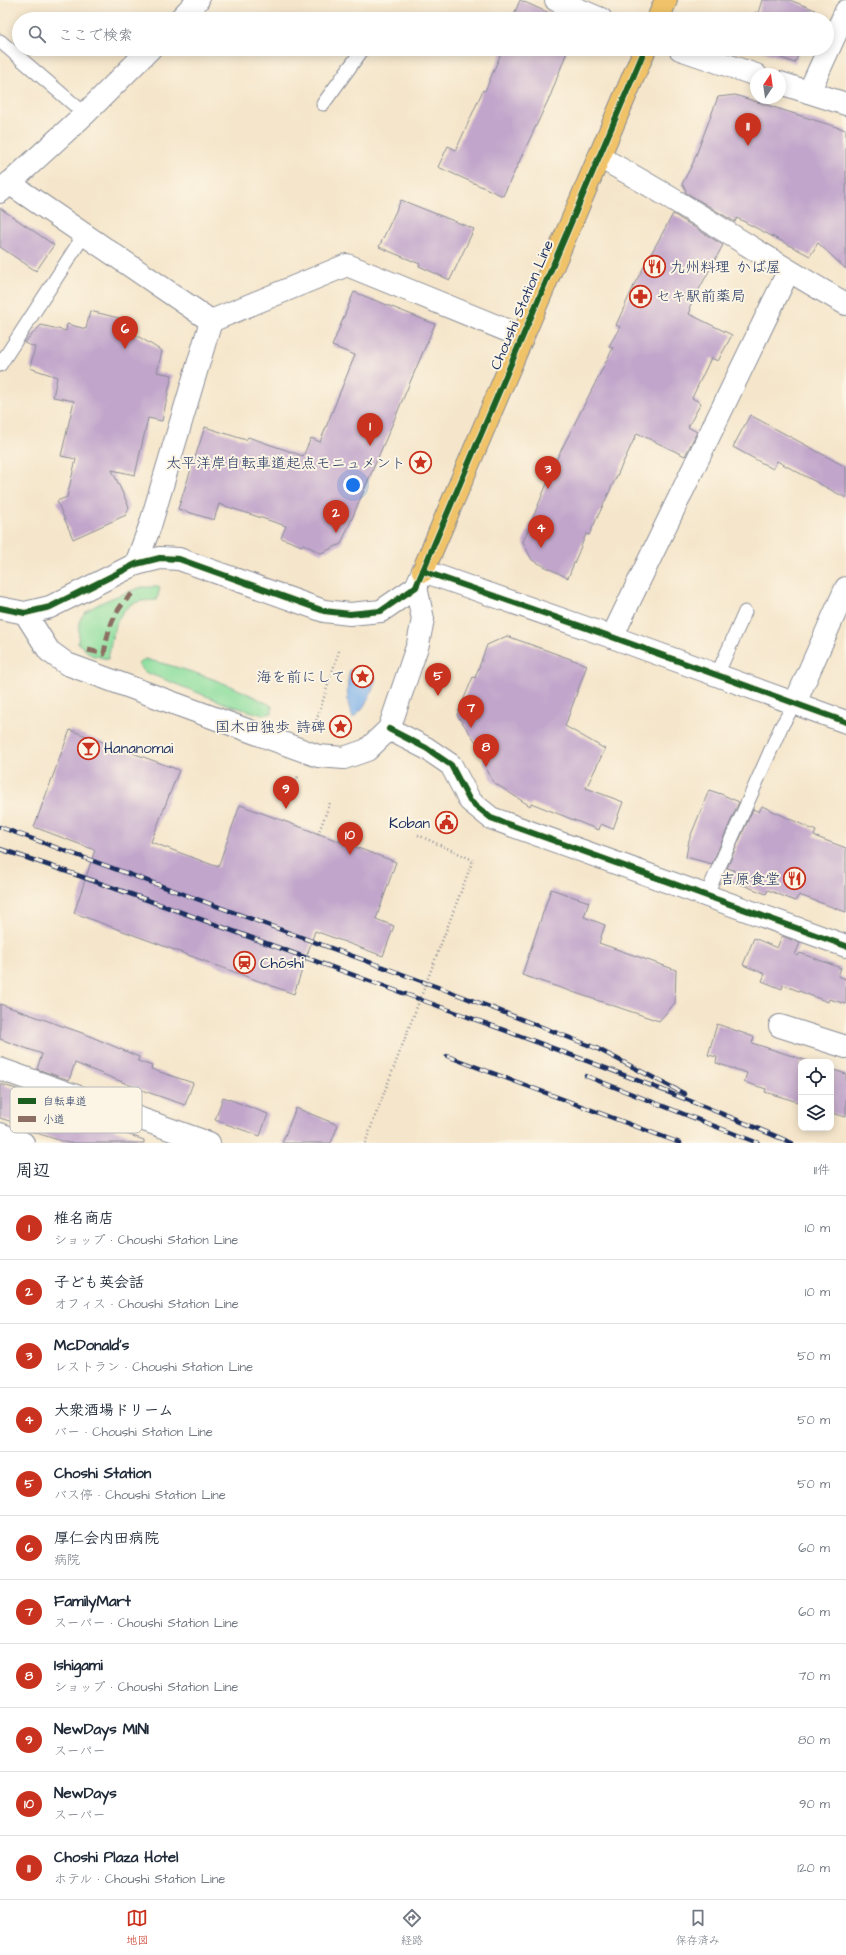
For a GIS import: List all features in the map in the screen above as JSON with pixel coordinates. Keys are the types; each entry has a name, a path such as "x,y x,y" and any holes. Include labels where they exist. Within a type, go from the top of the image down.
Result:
{"main road":[{"path":"661,12 666,0"},
{"name":"Choushi Station Line","path":"419,579 642,56"}],"street":[{"path":"187,12 198,0"},
{"path":"556,0 585,12"},
{"path":"834,37 846,11"},
{"path":"143,56 85,114 4,187 84,234 211,321"},
{"path":"700,56 750,73"},
{"path":"809,92 825,56"},
{"path":"786,85 846,104"},
{"path":"600,156 650,184 788,272 846,304"},
{"path":"211,321 347,265 522,337"},
{"path":"612,637 788,272"},
{"path":"136,564 150,526 211,321"},
{"path":"0,608 25,613 50,607 136,564 160,558 180,559 324,611 350,614 381,611 419,579"},
{"path":"419,579 612,637 846,722"},
{"path":"25,613 49,651 67,664 306,752 318,756 344,758 366,750 389,729 418,644 422,625 423,619 419,579"},
{"path":"795,704 846,588"},
{"path":"389,729 426,748 451,765 470,801 491,818 846,946"},
{"path":"780,1026 846,1047"},
{"path":"0,1069 51,1087"},
{"path":"142,1119 209,1143"},
{"path":"0,1134 23,1143"}],"lane":[{"path":"0,41 12,51"},
{"path":"17,56 85,114"},
{"path":"323,104 358,56"},
{"path":"0,365 84,234"},
{"path":"717,675 745,612"},
{"path":"706,896 781,727 795,704"}],"path":[{"path":"294,789 339,651"},
{"path":"318,834 330,803"},
{"path":"365,1143 473,860 418,835"}],"green space":[{"path":"142,587 160,587 157,600 138,602 130,605 124,610 119,617 113,634 108,659 91,655 78,643 80,621 85,613 99,604"},
{"path":"145,659 194,673 241,690 272,706 272,713 263,715 229,705 145,672 138,664"}],"water":[{"path":"356,668 368,670 376,678 368,700 353,718 349,706 347,688 350,670"}],"building":[{"path":"520,0 547,12 515,12"},
{"path":"762,0 790,0 815,10 814,12 758,12"},
{"path":"500,56 565,56 551,94 503,196 438,167 448,146 456,150 483,90 485,91"},
{"path":"776,56 798,56 795,63"},
{"path":"735,95 750,100 750,104 764,104 846,130 846,269 818,243 810,256 737,218 735,222 685,192 686,190 682,184 693,163 718,97"},
{"path":"401,200 474,229 450,280 419,266 420,264 379,247"},
{"path":"0,208 54,245 36,271 0,247"},
{"path":"673,214 723,245 689,308 691,309 689,314 732,335 718,361 711,358 692,398 701,403 688,427 697,432 685,456 637,433 589,535 586,534 568,578 532,560 523,542 553,469 552,468 613,348 609,346 620,327 616,325 636,281"},
{"path":"354,292 435,324 341,544 321,553 303,544 302,546 281,538 286,526 219,504 214,520 178,509 205,427 246,440 248,437 303,456 311,438 320,442 355,355 332,346"},
{"path":"90,311 123,319 131,332 162,351 157,372 172,375 162,421 148,418 135,475 112,470 129,507 126,515 73,539 57,501 67,497 76,459 61,456 74,401 53,397 57,377 30,368 35,347 24,343 41,325 66,331 67,324 86,329"},
{"path":"750,415 846,467 846,498 777,461 773,469 733,447"},
{"path":"507,636 587,665 565,726 605,749 586,788 623,802 613,829 601,824 599,830 531,803 530,806 493,782 483,761 488,759 457,715 473,677 475,678 487,645"},
{"path":"70,730 179,770 151,842 218,867 240,805 396,862 376,919 394,926 383,956 315,931 294,994 74,913 95,850 34,827"},
{"path":"709,790 739,802 712,864 686,857 689,840"},
{"path":"762,806 816,831 814,836 846,848 846,912 799,895 795,901 768,890 766,894 730,880 734,870 727,868 753,809 759,812"},
{"path":"551,889 589,902 584,917 605,925 599,943 676,970 675,1003 659,1021 522,975"},
{"path":"782,936 800,943 795,955 798,956 800,953 841,968 838,976 846,979 846,1004 829,999 828,1002 783,985 782,989 762,981 765,974 743,965 754,938 777,948"},
{"path":"0,1004 85,1034 139,1057 138,1061 152,1066 151,1069 193,1083 185,1105 142,1090 142,1087 135,1087 75,1063 69,1080 37,1069 42,1054 0,1039"},
{"path":"717,1024 754,1037 752,1043 802,1059 798,1059 798,1102 765,1092 766,1089 744,1082 747,1073 716,1063 717,1057 708,1055"},
{"path":"834,1070 846,1074 846,1117 834,1114"},
{"path":"0,1084 10,1087 10,1121 0,1118"},
{"path":"223,1097 268,1114 260,1136 215,1120"},
{"path":"296,1108 338,1125 331,1143 282,1143"},
{"path":"36,1133 124,1133 144,1140 144,1143 68,1143"}],"railway":[{"path":"0,827 443,989 596,1048 685,1094"},
{"path":"0,849 137,896 633,1078 792,1143"},
{"path":"447,1056 680,1143"},
{"path":"586,1076 758,1143"}],"marked path":[{"path":"88,650 104,654 112,621 120,607 132,594"}],"cycle path":[{"path":"0,608 25,613 50,607 136,564 160,558 179,559 324,611 350,614 381,611 416,587 642,56"},
{"path":"423,571 612,637 846,722"},
{"path":"389,729 426,748 451,765 470,801 491,818 846,946"}],"place":[{"name":"Choshi Plaza Hotel","path":"748,146"},
{"name":"九州料理 かば屋","path":"654,267"},
{"name":"セキ駅前薬局","path":"641,296"},
{"name":"厚仁会内田病院","path":"125,349"},
{"name":"椎名商店","path":"370,446"},
{"name":"太平洋岸自転車道起点モニュメント","path":"421,463"},
{"name":"McDonald's","path":"548,489"},
{"name":"子ども英会話","path":"336,533"},
{"name":"大衆酒場ドリーム","path":"541,548"},
{"name":"海を前にして","path":"362,677"},
{"name":"Choshi Station","path":"438,696"},
{"name":"国木田独歩 詩碑","path":"341,727"},
{"name":"FamilyMart","path":"471,728"},
{"name":"Hananomai","path":"88,748"},
{"name":"Ishigami","path":"486,767"},
{"name":"NewDays MINI","path":"286,809"},
{"name":"Koban","path":"446,823"},
{"name":"NewDays","path":"350,855"},
{"name":"吉原食堂","path":"795,879"},
{"name":"Chōshi","path":"245,963"}]}
